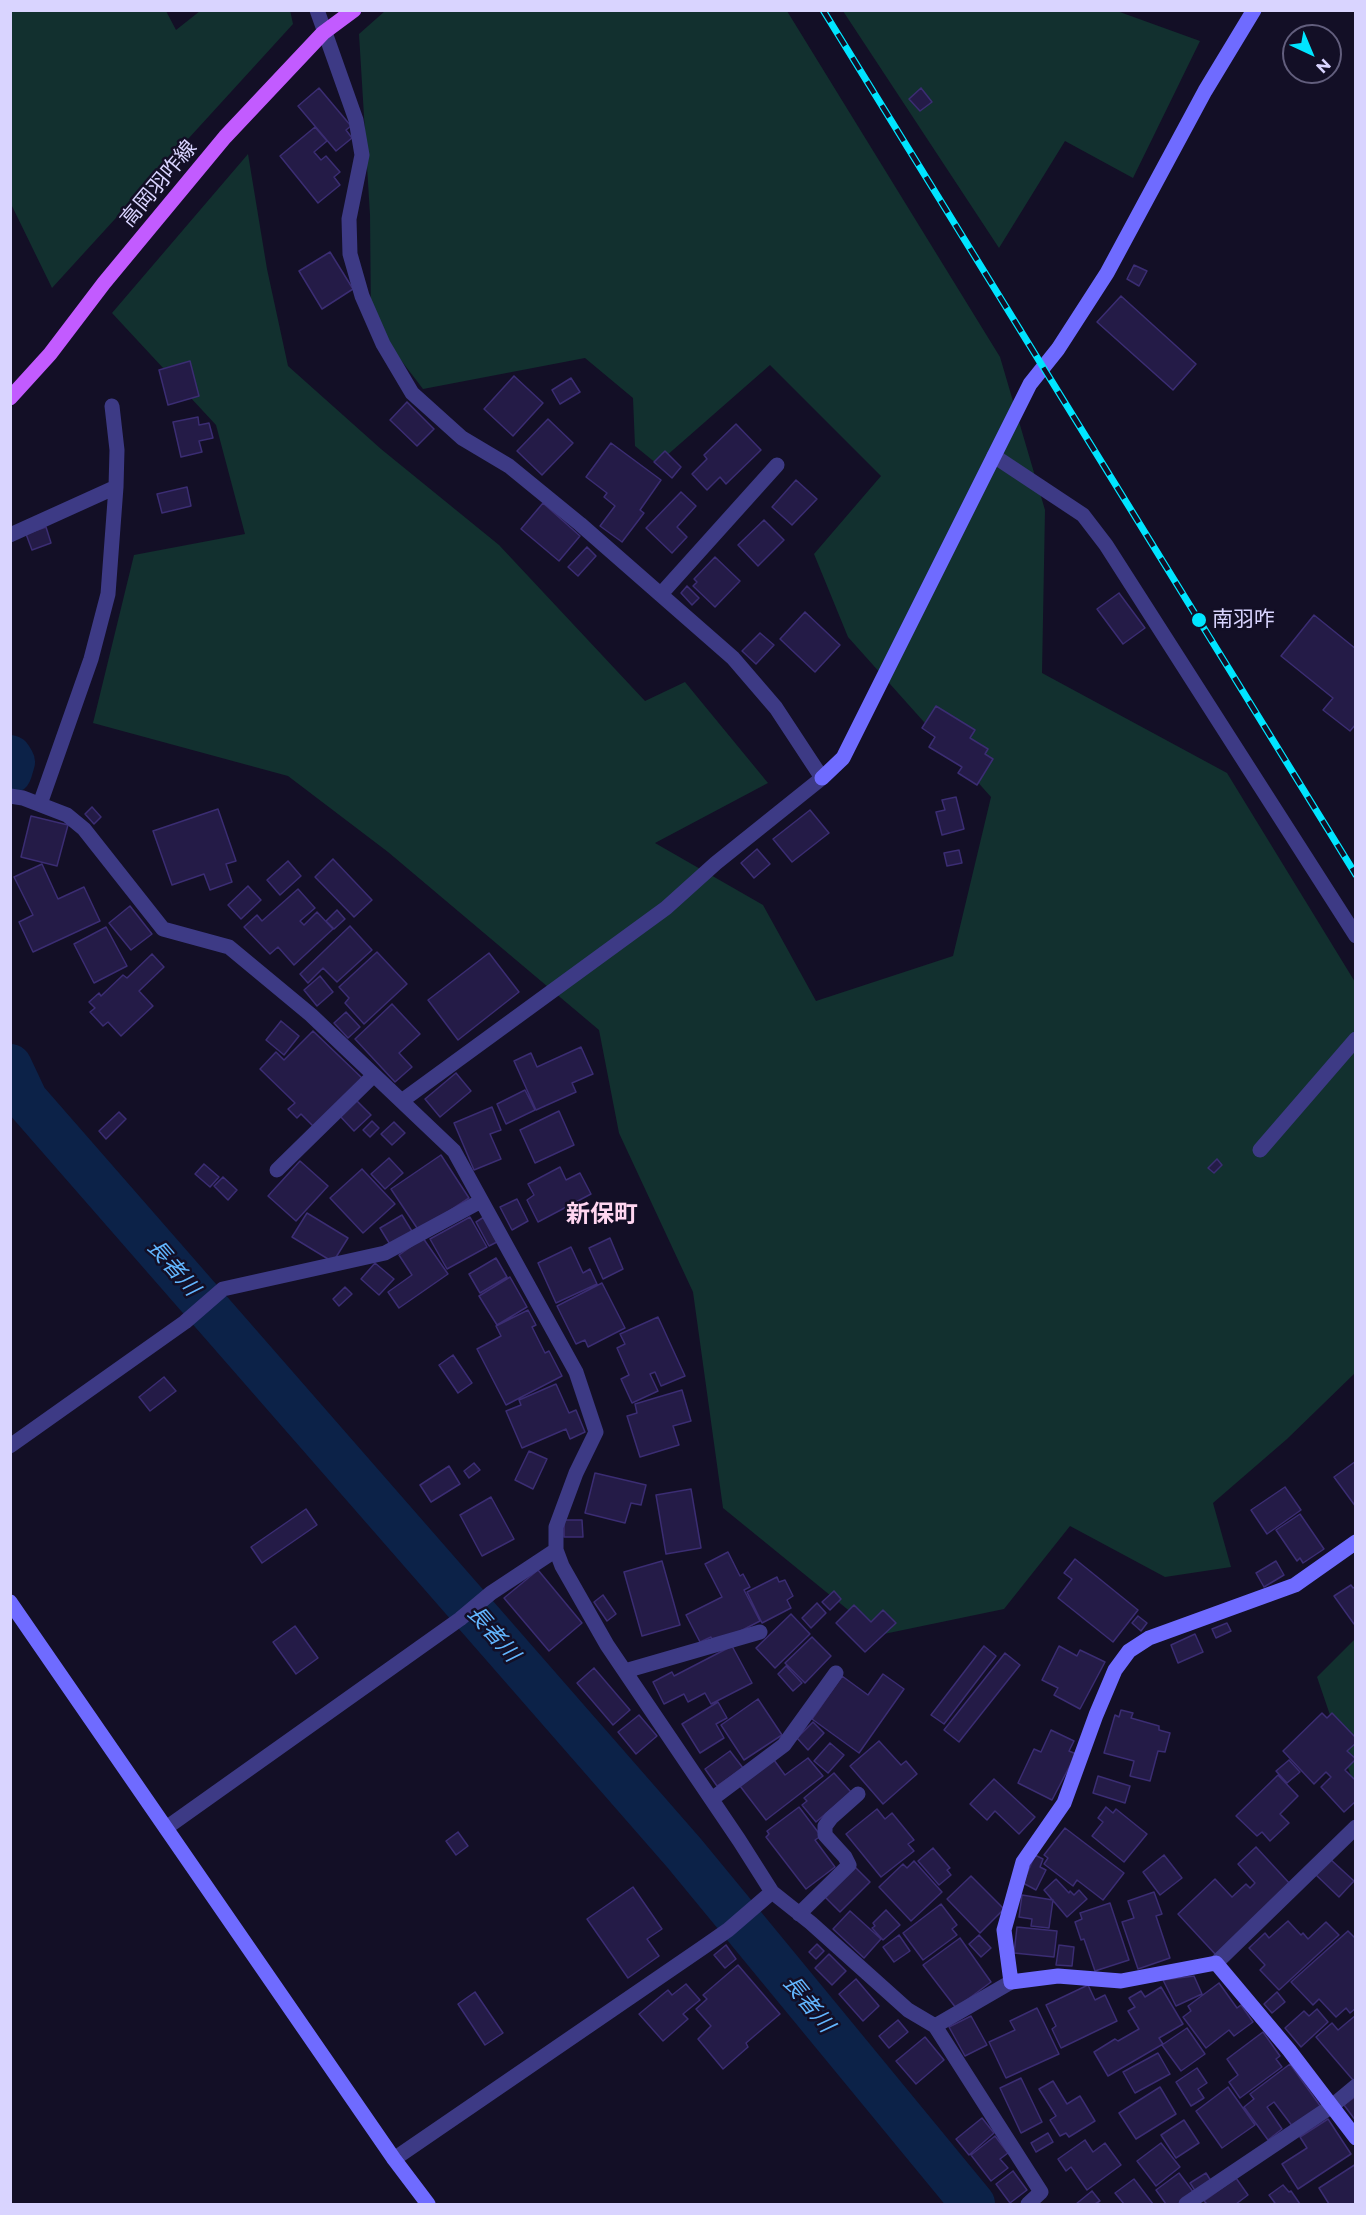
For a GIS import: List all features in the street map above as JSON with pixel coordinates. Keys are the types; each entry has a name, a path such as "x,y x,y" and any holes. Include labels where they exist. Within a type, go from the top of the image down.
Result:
{"main road":[{"name":"高岡羽咋線","path":"10,398 50,354 104,283 225,137 323,33 354,10"}],"street":[{"path":"317,10 323,33 356,120 362,155 349,219 350,254 366,306 383,344 412,393 462,438 509,466 563,510 733,658 776,708 822,778"},
{"path":"403,1100 666,908 716,863 822,778 843,758 1030,384 1058,349 1107,273 1205,91 1254,10"},
{"path":"40,804 91,659 108,594 114,536 117,450 112,406"},
{"path":"994,456 1083,515 1106,545 1356,936"},
{"path":"661,594 777,465"},
{"path":"10,535 116,487"},
{"path":"17,797 68,815 84,829 163,929 229,947 311,1015 403,1100 454,1151 576,1372 596,1432 576,1473 556,1527 556,1550 562,1566 625,1671 772,1892 908,2010 936,2026 1041,2192 1028,2205"},
{"path":"1260,1150 1356,1040"},
{"path":"277,1170 374,1075"},
{"path":"10,1446 185,1322 223,1289 385,1253 481,1201"},
{"path":"1011,1982 1004,1930 1023,1862 1064,1803 1115,1670 1129,1651 1149,1638 1295,1585 1356,1542"},
{"path":"166,1828 460,1619 491,1593 556,1550"},
{"path":"10,1602 428,2205"},
{"path":"625,1671 760,1632"},
{"path":"712,1799 784,1745 836,1673"},
{"path":"799,1914 849,1865 845,1857 825,1835 825,1827 831,1818 858,1794"},
{"path":"936,2026 1011,1982 1058,1976 1121,1981 1216,1963 1356,1827"},
{"path":"394,2159 728,1930 772,1892"},
{"path":"1216,1963 1289,2050 1356,2138"},
{"path":"1186,2205 1332,2106 1356,2086"}],"green space":[{"path":"11,10 166,11 176,30 200,11 290,10 293,24 52,288 11,204"},
{"path":"385,11 787,11 1000,357 1045,510 1042,673 1227,773 1355,982 1355,1373 1287,1439 1213,1503 1231,1567 1165,1577 1070,1526 1004,1609 879,1635 723,1508 693,1292 619,1133 599,1030 388,852 288,776 93,723 134,555 245,534 216,425 112,313 248,154 267,269 288,366 381,449 499,545 645,701 685,682 768,783 655,843 763,905 816,1001 953,956 991,797 848,637 814,554 881,476 770,365 657,464 635,446 633,398 585,358 423,389 371,321 370,215 359,34"},
{"path":"843,11 1117,11 1200,41 1133,178 1065,141 999,248"},
{"path":"1355,1639 1355,1788 1317,1677"}],"building":[{"path":"319,88 351,126 346,130 352,138 336,151 298,106"},
{"path":"921,88 932,102 920,111 909,99"},
{"path":"315,127 327,141 314,152 321,160 326,156 340,172 334,177 340,185 318,203 280,156"},
{"path":"330,252 353,289 322,309 299,271"},
{"path":"1134,265 1147,271 1139,286 1127,279"},
{"path":"1121,296 1196,364 1173,390 1097,322"},
{"path":"190,361 199,396 168,405 159,370"},
{"path":"514,376 543,403 513,436 484,409"},
{"path":"571,378 580,392 560,404 552,390"},
{"path":"407,402 434,429 417,446 390,420"},
{"path":"198,417 199,425 209,423 213,438 199,441 202,452 181,457 173,422"},
{"path":"548,419 573,443 542,475 517,451"},
{"path":"736,424 761,450 726,484 720,477 707,490 692,474 707,459 704,455"},
{"path":"611,443 661,480 640,510 644,513 622,542 600,526 615,506 604,497 607,493 586,477"},
{"path":"665,451 681,467 672,478 654,462"},
{"path":"796,480 817,499 792,525 772,507"},
{"path":"187,487 191,506 162,513 157,494"},
{"path":"681,492 696,506 677,527 687,537 672,553 646,528"},
{"path":"543,503 580,536 559,561 521,529"},
{"path":"764,520 784,540 758,566 738,545"},
{"path":"46,527 51,543 32,550 26,534"},
{"path":"587,547 596,556 578,576 568,567"},
{"path":"715,557 740,581 715,607 693,586 697,582 694,579"},
{"path":"687,586 699,598 692,605 681,593"},
{"path":"1119,593 1145,628 1123,644 1097,609"},
{"path":"805,612 840,645 815,672 780,639"},
{"path":"1314,615 1356,649 1356,724 1350,731 1323,710 1333,698 1281,656"},
{"path":"760,633 774,645 756,664 742,651"},
{"path":"936,706 975,730 970,738 988,749 985,754 993,759 977,785 958,773 962,767 929,747 935,737 922,728"},
{"path":"956,797 964,829 942,835 936,812 945,810 942,800"},
{"path":"92,807 101,817 94,824 85,814"},
{"path":"218,809 236,861 226,864 232,882 210,890 204,874 172,885 153,831"},
{"path":"810,810 829,833 792,862 773,839"},
{"path":"31,816 68,825 57,866 21,857"},
{"path":"757,849 770,864 754,878 741,863"},
{"path":"959,850 962,863 947,866 944,853"},
{"path":"333,859 372,900 354,917 315,877"},
{"path":"288,861 301,876 280,895 267,880"},
{"path":"42,864 58,899 84,887 100,921 33,952 19,922 33,915 14,877"},
{"path":"248,886 261,900 241,919 228,905"},
{"path":"298,889 315,908 300,921 304,925 317,912 333,929 294,965 278,947 270,954 244,927 257,915 262,921"},
{"path":"130,906 152,934 131,950 109,923"},
{"path":"337,910 345,919 334,929 326,921"},
{"path":"350,926 372,950 337,982 323,968 308,983 300,974"},
{"path":"106,927 127,966 94,983 74,944"},
{"path":"377,952 407,984 364,1024 345,1003 349,998 339,987"},
{"path":"489,953 519,992 458,1040 428,1000"},
{"path":"152,954 164,967 139,991 153,1006 121,1036 108,1022 103,1026 90,1012 95,1008 89,1002 99,993 101,996 123,975 127,978"},
{"path":"320,976 333,992 317,1006 304,990"},
{"path":"392,1004 420,1034 399,1053 412,1067 395,1082 355,1039"},
{"path":"346,1012 360,1027 348,1038 334,1023"},
{"path":"281,1021 299,1036 284,1055 266,1040"},
{"path":"313,1031 362,1078 314,1127 301,1114 297,1118 288,1109 295,1103 260,1069 276,1052 284,1060"},
{"path":"581,1047 593,1074 572,1083 576,1092 536,1110 514,1061 531,1053 537,1067"},
{"path":"456,1073 471,1091 440,1117 425,1099"},
{"path":"525,1090 535,1110 506,1124 497,1104"},
{"path":"355,1099 371,1115 354,1131 339,1115"},
{"path":"492,1107 501,1130 490,1134 501,1159 474,1170 454,1123"},
{"path":"559,1111 574,1145 535,1163 520,1130"},
{"path":"119,1112 126,1119 106,1139 99,1131"},
{"path":"372,1121 379,1128 370,1137 363,1130"},
{"path":"394,1122 405,1133 392,1145 381,1134"},
{"path":"441,1155 469,1198 419,1231 391,1189"},
{"path":"389,1158 403,1173 385,1189 371,1174"},
{"path":"1217,1159 1222,1165 1214,1173 1208,1168"},
{"path":"300,1161 328,1186 296,1221 268,1196"},
{"path":"204,1164 219,1177 210,1187 195,1174"},
{"path":"560,1167 566,1180 580,1173 591,1194 538,1222 527,1200 534,1195 528,1184"},
{"path":"362,1169 395,1204 363,1233 330,1198"},
{"path":"223,1177 237,1190 228,1200 214,1186"},
{"path":"517,1199 528,1221 512,1230 500,1207"},
{"path":"307,1213 348,1238 333,1262 292,1237"},
{"path":"402,1215 413,1233 391,1246 380,1228"},
{"path":"470,1217 487,1247 447,1269 430,1239"},
{"path":"484,1217 497,1242 489,1246 476,1222"},
{"path":"423,1238 448,1274 399,1308 388,1292 412,1275 399,1255"},
{"path":"610,1238 623,1269 603,1279 589,1248"},
{"path":"571,1247 583,1273 590,1269 597,1284 556,1303 538,1263"},
{"path":"496,1258 507,1277 480,1293 469,1274"},
{"path":"375,1263 394,1279 379,1295 361,1279"},
{"path":"510,1277 527,1307 497,1325 479,1296"},
{"path":"602,1283 625,1328 588,1347 585,1340 576,1344 557,1306"},
{"path":"345,1287 352,1294 339,1306 333,1299"},
{"path":"528,1310 536,1325 532,1327 545,1353 549,1351 562,1376 506,1405 477,1349 501,1336 496,1326"},
{"path":"658,1317 685,1376 661,1386 655,1372 650,1374 658,1391 632,1403 621,1379 629,1375 617,1348 625,1344 620,1334"},
{"path":"453,1355 472,1383 458,1393 439,1365"},
{"path":"164,1377 176,1391 150,1411 139,1397"},
{"path":"556,1384 569,1413 576,1410 585,1432 570,1439 566,1429 522,1448 506,1411 521,1405 519,1400"},
{"path":"682,1390 691,1421 673,1426 679,1445 640,1457 627,1416 637,1413 635,1404"},
{"path":"529,1451 547,1459 533,1489 515,1480"},
{"path":"1356,1461 1356,1507 1334,1477"},
{"path":"474,1463 480,1470 469,1478 464,1471"},
{"path":"449,1466 460,1484 431,1502 420,1485"},
{"path":"595,1473 646,1485 641,1505 631,1503 625,1523 585,1513"},
{"path":"1285,1487 1301,1510 1267,1534 1251,1510"},
{"path":"691,1489 701,1548 666,1554 656,1495"},
{"path":"491,1497 514,1539 482,1556 460,1515"},
{"path":"306,1509 317,1525 262,1563 251,1547"},
{"path":"1300,1514 1324,1549 1303,1563 1300,1558 1297,1561 1276,1530"},
{"path":"564,1520 582,1520 583,1537 564,1537"},
{"path":"728,1552 740,1576 743,1574 750,1587 744,1590 760,1621 715,1644 711,1637 700,1642 686,1615 722,1597 705,1564"},
{"path":"1075,1559 1138,1610 1113,1642 1058,1598 1072,1579 1064,1573"},
{"path":"662,1561 680,1625 642,1636 624,1572"},
{"path":"1276,1561 1284,1575 1264,1587 1256,1573"},
{"path":"538,1570 582,1623 549,1651 504,1598"},
{"path":"777,1577 779,1582 785,1580 793,1596 787,1600 791,1608 762,1623 747,1592"},
{"path":"1351,1585 1353,1588 1356,1586 1356,1622 1354,1624 1334,1596"},
{"path":"834,1591 841,1599 830,1610 822,1602"},
{"path":"603,1595 616,1614 607,1621 594,1602"},
{"path":"817,1603 826,1613 811,1628 802,1618"},
{"path":"854,1605 871,1622 883,1610 896,1623 865,1652 836,1623"},
{"path":"791,1614 810,1634 775,1668 756,1648"},
{"path":"1138,1616 1147,1623 1141,1631 1132,1623"},
{"path":"1227,1623 1231,1631 1216,1638 1212,1629"},
{"path":"295,1626 318,1658 296,1674 273,1642"},
{"path":"1195,1634 1203,1652 1178,1663 1171,1645"},
{"path":"812,1637 831,1656 805,1683 785,1663"},
{"path":"732,1646 752,1683 711,1704 705,1693 688,1702 684,1694 664,1704 653,1682 672,1672 674,1676"},
{"path":"984,1646 996,1656 944,1724 931,1715"},
{"path":"1059,1646 1077,1656 1080,1650 1105,1662 1080,1709 1054,1695 1058,1688 1042,1680"},
{"path":"1005,1653 1020,1665 959,1742 944,1730"},
{"path":"786,1666 802,1683 793,1691 778,1674"},
{"path":"594,1668 630,1710 613,1725 577,1683"},
{"path":"883,1674 904,1689 859,1753 812,1719 842,1676 868,1695"},
{"path":"758,1699 782,1735 744,1760 721,1725"},
{"path":"718,1702 727,1718 716,1724 724,1738 700,1753 682,1724"},
{"path":"1121,1710 1133,1713 1131,1718 1159,1726 1159,1730 1170,1733 1165,1752 1158,1751 1150,1781 1130,1776 1134,1761 1104,1753 1115,1715 1119,1717"},
{"path":"1322,1713 1327,1718 1332,1713 1356,1738 1356,1743 1347,1751 1356,1759 1345,1770 1356,1781 1356,1801 1344,1812 1321,1787 1331,1777 1326,1772 1314,1784 1283,1751"},
{"path":"639,1715 657,1736 636,1754 618,1732"},
{"path":"813,1722 824,1733 808,1750 797,1738"},
{"path":"1051,1730 1074,1741 1069,1751 1076,1754 1052,1800 1018,1783 1034,1749 1041,1752"},
{"path":"879,1741 901,1765 906,1761 917,1774 883,1804 850,1766"},
{"path":"830,1743 844,1755 828,1773 814,1761"},
{"path":"730,1751 743,1768 717,1786 705,1769"},
{"path":"808,1758 823,1776 766,1820 740,1786 774,1760 785,1775"},
{"path":"1289,1760 1300,1772 1287,1783 1276,1771"},
{"path":"834,1773 851,1792 816,1822 802,1805 807,1801 804,1798"},
{"path":"1278,1775 1298,1796 1280,1814 1289,1823 1270,1841 1262,1832 1257,1836 1236,1816"},
{"path":"1098,1776 1130,1786 1125,1803 1093,1793"},
{"path":"994,1779 1035,1817 1019,1834 995,1811 987,1820 970,1804"},
{"path":"799,1807 821,1836 815,1840 835,1867 806,1889 766,1837 769,1834 767,1831"},
{"path":"1106,1807 1113,1813 1116,1809 1147,1834 1124,1862 1092,1836 1103,1822 1098,1818"},
{"path":"877,1809 885,1819 892,1813 914,1840 908,1844 914,1851 881,1877 846,1834"},
{"path":"1065,1828 1124,1873 1103,1900 1077,1880 1073,1886 1044,1864 1048,1858 1044,1855"},
{"path":"458,1832 468,1846 456,1855 446,1841"},
{"path":"1256,1847 1291,1885 1216,1955 1178,1914 1215,1879 1232,1897 1246,1884 1250,1888 1255,1883 1238,1864"},
{"path":"933,1848 950,1868 947,1870 951,1875 939,1885 918,1861"},
{"path":"1035,1855 1043,1859 1040,1867 1046,1870 1036,1890 1023,1883"},
{"path":"1164,1855 1182,1878 1160,1895 1143,1872"},
{"path":"1329,1858 1354,1881 1339,1897 1314,1873"},
{"path":"914,1861 942,1892 911,1921 879,1887 903,1864 907,1868"},
{"path":"855,1867 870,1882 840,1912 825,1897"},
{"path":"971,1876 1004,1909 980,1933 947,1899"},
{"path":"1056,1879 1069,1893 1070,1891 1074,1895 1079,1890 1087,1899 1067,1917 1044,1890"},
{"path":"633,1887 662,1929 647,1939 659,1956 628,1978 587,1919"},
{"path":"1154,1892 1162,1914 1156,1916 1170,1958 1138,1969 1122,1922 1134,1918 1128,1901"},
{"path":"1022,1895 1053,1900 1049,1928 1031,1926 1032,1919 1019,1917"},
{"path":"1110,1903 1129,1960 1095,1971 1084,1939 1081,1940 1075,1922 1082,1919 1080,1913"},
{"path":"941,1904 957,1925 952,1929 957,1935 923,1960 903,1933"},
{"path":"886,1910 900,1925 883,1940 872,1928 875,1926 873,1923"},
{"path":"850,1911 881,1939 864,1958 833,1929"},
{"path":"1288,1921 1308,1939 1326,1922 1339,1935 1279,1990 1260,1970 1265,1965 1249,1948 1265,1933 1269,1938"},
{"path":"1017,1927 1057,1931 1054,1957 1014,1953"},
{"path":"1348,1931 1356,1939 1356,2008 1350,2013 1346,2008 1336,2017 1319,1999 1313,2005 1291,1982"},
{"path":"899,1935 910,1951 894,1962 883,1947"},
{"path":"979,1935 991,1948 981,1957 969,1944"},
{"path":"960,1938 991,1982 956,2008 923,1965"},
{"path":"817,1944 824,1951 816,1959 809,1952"},
{"path":"726,1945 736,1959 725,1968 714,1955"},
{"path":"1059,1945 1074,1947 1072,1966 1056,1965"},
{"path":"829,1954 846,1971 832,1985 815,1968"},
{"path":"738,1965 780,2014 746,2043 748,2047 723,2069 698,2039 711,2026 696,2009 707,1999 703,1995"},
{"path":"1194,1976 1202,1994 1176,2006 1163,1980"},
{"path":"856,1979 879,2006 863,2021 839,1994"},
{"path":"1219,1983 1237,2008 1241,2005 1253,2022 1234,2036 1229,2030 1206,2048 1183,2017 1191,2011 1188,2006"},
{"path":"686,1984 700,2000 683,2014 688,2019 663,2041 639,2014 668,1990 672,1995"},
{"path":"1088,1985 1095,2000 1105,1995 1117,2021 1061,2048 1052,2029 1056,2026 1046,2005"},
{"path":"1161,1987 1183,2024 1159,2038 1163,2044 1108,2076 1094,2052 1115,2039 1118,2041 1139,2029 1128,2011 1135,2007 1129,1998 1141,1991 1145,1997"},
{"path":"475,1992 503,2033 485,2045 458,2004"},
{"path":"1277,1992 1285,2002 1272,2013 1264,2004"},
{"path":"1037,2008 1059,2054 1006,2078 989,2042 1015,2030 1010,2021"},
{"path":"1317,2009 1328,2022 1301,2047 1285,2028 1304,2011 1309,2016"},
{"path":"1356,2015 1356,2078 1353,2080 1316,2037 1332,2023 1338,2030"},
{"path":"971,2016 987,2045 965,2056 949,2027"},
{"path":"898,2020 908,2032 889,2048 879,2036"},
{"path":"1187,2028 1205,2054 1181,2071 1162,2045"},
{"path":"1263,2032 1280,2056 1276,2059 1282,2067 1240,2098 1229,2082 1238,2075 1227,2059"},
{"path":"925,2037 944,2060 916,2084 896,2061"},
{"path":"1158,2053 1170,2074 1135,2093 1123,2072"},
{"path":"1290,2064 1321,2107 1293,2127 1274,2102 1267,2107 1282,2129 1268,2140 1244,2107 1254,2099 1250,2094"},
{"path":"1197,2068 1207,2083 1198,2089 1204,2098 1191,2106 1176,2082"},
{"path":"1021,2078 1042,2122 1021,2133 1000,2088"},
{"path":"1053,2081 1067,2104 1080,2096 1095,2121 1069,2137 1066,2133 1060,2136 1050,2120 1056,2116 1039,2089"},
{"path":"1160,2087 1176,2114 1136,2139 1119,2113"},
{"path":"1228,2087 1255,2125 1222,2148 1196,2111"},
{"path":"1356,2096 1356,2121 1344,2105"},
{"path":"982,2118 994,2133 969,2155 956,2139"},
{"path":"1328,2119 1351,2154 1298,2189 1282,2164 1307,2148 1300,2137"},
{"path":"1184,2120 1199,2143 1176,2158 1161,2135"},
{"path":"1048,2133 1053,2142 1036,2152 1031,2143"},
{"path":"995,2136 1008,2153 1000,2159 1008,2168 991,2181 971,2155"},
{"path":"1085,2140 1093,2152 1105,2143 1121,2165 1087,2190 1071,2167 1066,2171 1058,2159"},
{"path":"1161,2143 1180,2167 1156,2186 1137,2161"},
{"path":"1356,2164 1356,2204 1329,2204 1319,2188"},
{"path":"1013,2171 1027,2190 1010,2203 996,2184"},
{"path":"1179,2173 1194,2193 1179,2204 1166,2204 1156,2190"},
{"path":"1206,2173 1211,2181 1196,2192 1190,2183"},
{"path":"1236,2178 1248,2195 1236,2204 1207,2204 1204,2201"},
{"path":"1134,2179 1153,2204 1124,2204 1115,2193"},
{"path":"1283,2185 1289,2192 1291,2191 1300,2204 1273,2204 1275,2203 1269,2195"},
{"path":"1092,2191 1100,2201 1095,2204 1076,2204"}],"waterway":[{"name":"長者川","path":"10,757 13,762 10,772"},
{"name":"長者川","path":"10,1066 26,1100 684,1853 973,2204"}],"railway":[{"path":"823,10 1356,875"}],"place":[{"name":"南羽咋","path":"1199,620"}],"district":[{"name":"新保町","path":"602,1215"}]}
